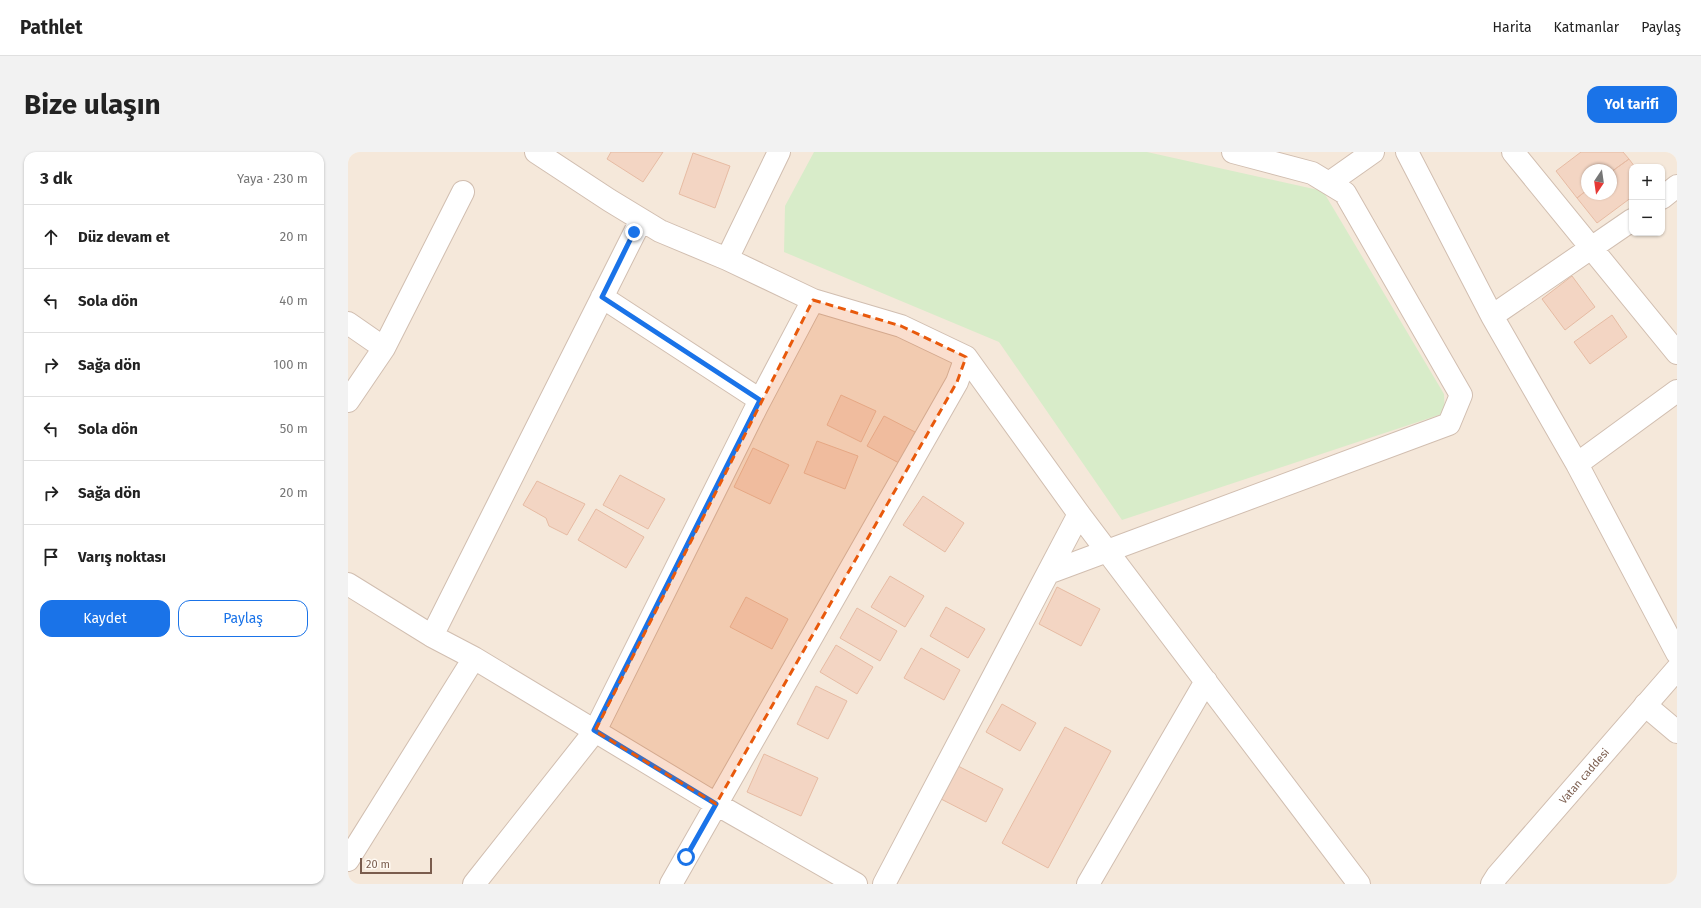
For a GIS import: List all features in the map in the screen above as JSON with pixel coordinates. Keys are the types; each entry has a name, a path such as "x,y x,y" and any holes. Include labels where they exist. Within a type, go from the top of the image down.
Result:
{"street":[{"path":"536,152 660,231 727,259 813,300 901,326 966,357 1079,514 1359,884"},
{"path":"727,259 779,152"},
{"path":"1048,573 1449,424 1461,395 1345,193 1312,173 1233,152"},
{"path":"1329,183 1373,152"},
{"path":"1407,152 1492,316 1577,464 1677,653"},
{"path":"1513,152 1677,353"},
{"path":"1665,196 1677,186"},
{"path":"348,400 384,348 463,192"},
{"path":"432,636 641,220"},
{"path":"1492,316 1629,222"},
{"path":"602,297 760,400"},
{"path":"474,884 594,730 760,400 813,300"},
{"path":"348,323 384,348"},
{"path":"671,884 957,382 966,357"},
{"path":"1577,464 1677,390"},
{"path":"884,884 1079,514"},
{"path":"348,584 432,636 474,658 716,804 856,884"},
{"path":"348,860 474,658"},
{"name":"Vatan caddesi","path":"1492,884 1497,876 1677,669"},
{"path":"1088,884 1206,681"},
{"path":"1645,705 1677,732"}],"highlighted area":[{"path":"813,300 901,326 966,357 957,382 716,804 595,731"}],"shaded area":[{"path":"348,152 1677,152 1677,884 348,884"}],"green space":[{"path":"814,152 1147,152 1323,191 1444,394 1445,413 1122,520 999,342 784,252 785,206"}],"building":[{"path":"611,152 663,152 643,182 607,159"},
{"path":"1581,152 1623,152 1629,159 1617,168 1617,164 1581,164 1581,195 1577,198 1556,171"},
{"path":"693,153 730,166 715,208 679,194"},
{"path":"1629,159 1633,164 1629,164 1629,199 1597,223 1577,198 1581,195 1581,200 1617,200 1617,168"},
{"path":"1572,276 1595,307 1565,330 1542,299"},
{"path":"1612,315 1627,337 1590,364 1574,342"},
{"path":"841,395 876,411 861,442 827,425"},
{"path":"884,416 915,432 899,463 867,446"},
{"path":"817,441 858,456 845,489 804,473"},
{"path":"753,448 789,465 770,504 734,487"},
{"path":"620,475 665,499 648,529 603,505"},
{"path":"537,481 585,504 567,535 549,526 546,518 523,505"},
{"path":"923,496 964,523 945,552 903,525"},
{"path":"596,509 644,537 626,568 578,540"},
{"path":"890,576 924,596 905,627 871,607"},
{"path":"1057,587 1100,609 1081,646 1039,624"},
{"path":"746,597 788,619 772,649 730,627"},
{"path":"946,607 985,629 968,658 930,636"},
{"path":"857,608 897,631 880,661 840,638"},
{"path":"836,645 873,667 857,694 820,672"},
{"path":"921,648 960,670 944,700 904,678"},
{"path":"816,686 847,701 828,739 797,724"},
{"path":"1002,704 1036,723 1020,751 986,732"},
{"path":"1065,727 1111,751 1048,868 1002,843"},
{"path":"764,754 818,778 801,816 747,792"},
{"path":"958,766 1003,789 986,822 941,799"}],"route":[{"path":"634,232 602,297 760,400 594,730 716,804 686,857"}]}
